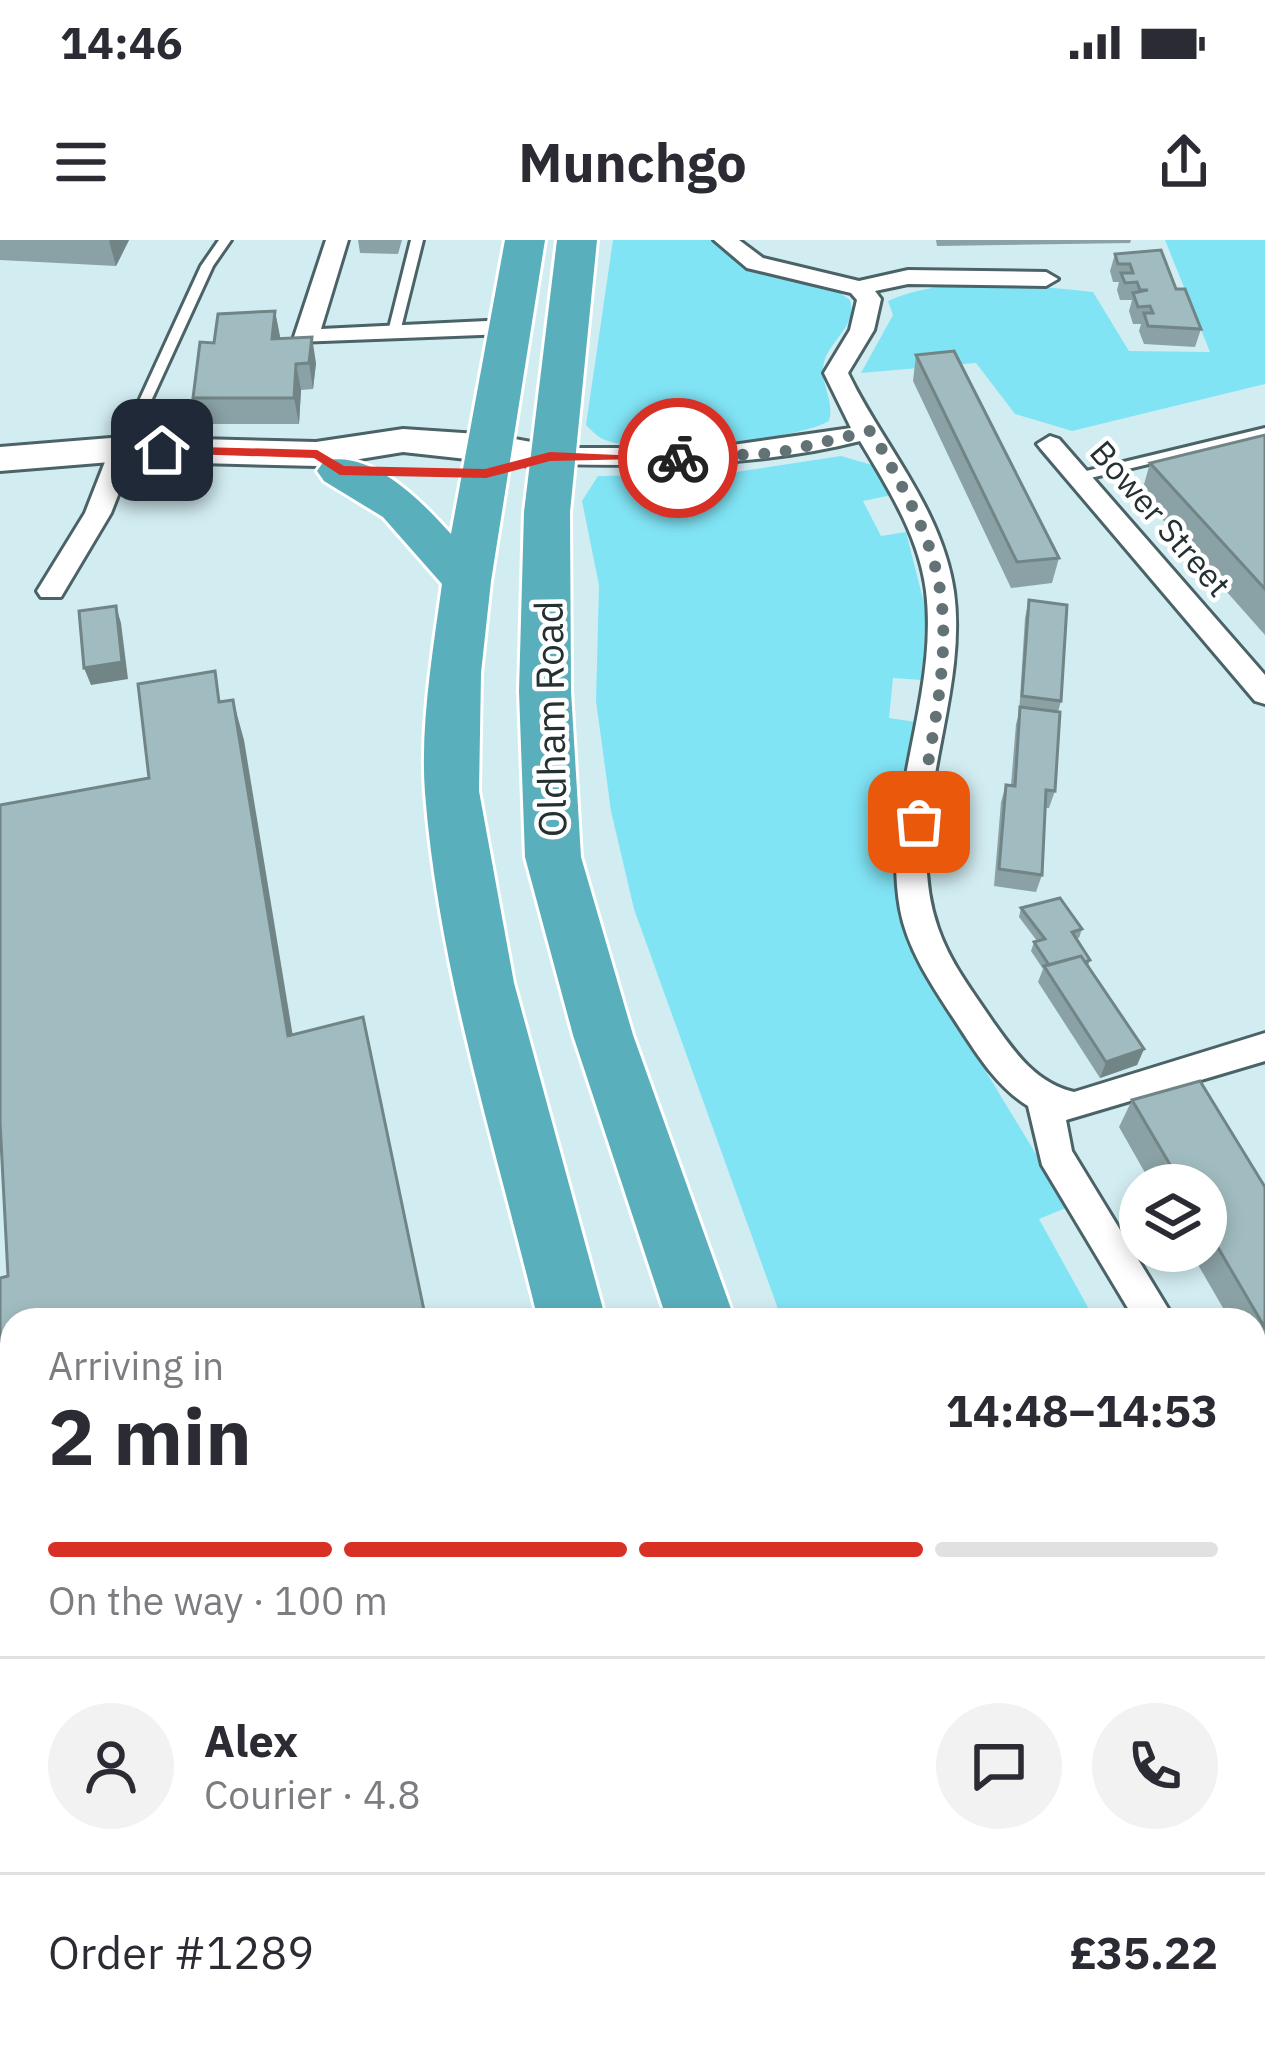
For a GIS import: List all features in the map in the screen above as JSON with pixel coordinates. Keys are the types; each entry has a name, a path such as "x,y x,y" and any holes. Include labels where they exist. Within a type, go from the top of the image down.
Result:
{"highway":[{"path":"525,240 467,581 456,673 452,791 485,983 569,1308"},
{"name":"Oldham Road","path":"577,240 550,456 545,691 553,857 602,1035 697,1308"},
{"path":"329,462 400,507 467,581"}],"main road":[{"path":"0,459 123,449 329,462 550,456"}],"street":[{"path":"337,240 306,337 507,327"},
{"path":"725,240 755,262 859,288 908,277 1046,279"},
{"path":"859,288 869,299 868,315 836,374 853,411 870,431 911,504 940,589 944,635 914,858 915,907 940,965 1015,1080 1045,1102 1074,1107 1265,1047"},
{"path":"550,456 728,457 777,453 870,431"},
{"name":"Bower Street","path":"1050,444 1265,694"},
{"path":"51,591 98,513 123,449"},
{"path":"1045,1102 1055,1154 1149,1308"}],"lane":[{"path":"123,449 206,266 225,240"},
{"path":"394,332 417,240"},
{"path":"1078,477 1265,432"}],"shaded area":[{"path":"613,240 713,240 750,270 837,291 850,300 847,325 824,362 829,421 786,434 686,445 627,444 596,434 586,425"},
{"path":"1165,240 1265,240 1265,384 1072,431 1015,414 976,363 861,373 893,315 888,301 962,285 1093,292 1129,351 1210,352"},
{"path":"841,456 879,467 892,495 863,501 881,536 906,532 926,611 922,680 893,678 889,718 916,722 896,860 900,914 907,941 1068,1207 1039,1219 1088,1308 778,1308 634,909 611,811 596,701 599,585 582,501 598,476 723,474"}],"building":[{"path":"1161,250 1176,289 1185,289 1201,329 1148,326 1144,313 1153,313 1150,306 1138,307 1133,293 1148,290 1140,290 1137,282 1125,283 1121,273 1133,273 1130,264 1118,264 1115,254"},
{"path":"275,311 272,339 312,337 309,363 296,364 294,398 193,398 200,342 214,343 218,314"},
{"path":"954,351 1059,558 1017,562 916,355"},
{"path":"1265,435 1265,589 1150,463"},
{"path":"1029,600 1067,605 1061,701 1022,696"},
{"path":"116,606 122,662 84,668 79,611"},
{"path":"215,671 219,702 233,700 288,1036 363,1017 424,1308 0,1308 0,1278 8,1276 0,1122 0,805 149,778 138,684"},
{"path":"1020,707 1060,712 1055,791 1046,790 1042,875 999,869 1006,785 1015,786"},
{"path":"1060,898 1082,929 1072,932 1090,960 1085,962 1081,956 1049,965 1034,942 1045,939 1021,908"},
{"path":"1081,956 1144,1049 1106,1062 1044,966"},
{"path":"1200,1081 1265,1187 1265,1308 1253,1308 1227,1263 1227,1164 1170,1164 1132,1100"}],"way so far":[{"path":"678,458 777,453 870,431 879,444 930,548 940,589 944,635 919,822"}],"route":[{"path":"162,450 317,454 340,471 486,473 550,456 678,458"}]}
